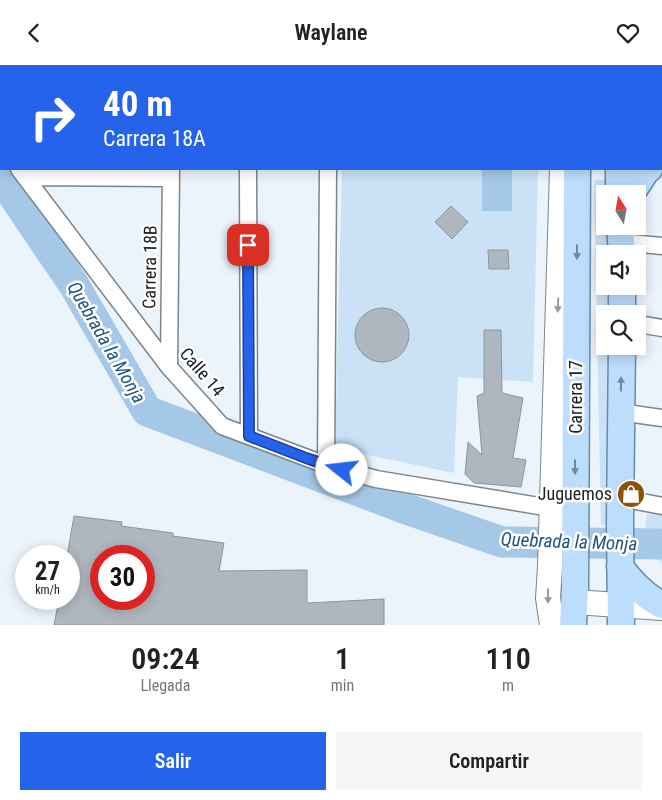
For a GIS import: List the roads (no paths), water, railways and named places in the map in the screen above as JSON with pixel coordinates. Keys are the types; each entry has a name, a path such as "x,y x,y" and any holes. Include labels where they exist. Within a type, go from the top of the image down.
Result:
{"main road":[{"path":"559,516 562,170"},
{"name":"Carrera 17","path":"574,613 562,567 559,516 577,170"},
{"path":"619,170 619,185"},
{"path":"637,185 648,170"},
{"path":"621,615 620,413 622,355"},
{"path":"620,564 630,581 662,606"},
{"path":"552,625 548,598 562,567"},
{"path":"574,613 621,615 662,606"}],"street":[{"path":"248,170 249,436"},
{"path":"326,465 328,170"},
{"path":"22,173 171,173"},
{"name":"Calle 14","path":"22,173 169,367 222,426 326,465 376,479 559,516"},
{"name":"Carrera 18B","path":"169,367 171,173"},
{"path":"621,241 662,247"},
{"path":"646,325 662,328"},
{"path":"620,413 662,419"},
{"path":"620,509 662,506"}],"waterway":[{"name":"Quebrada la Monja","path":"0,176 74,285 147,411 401,507 502,542 662,544"}],"place":[{"name":"Juguemos","path":"631,494"}]}
